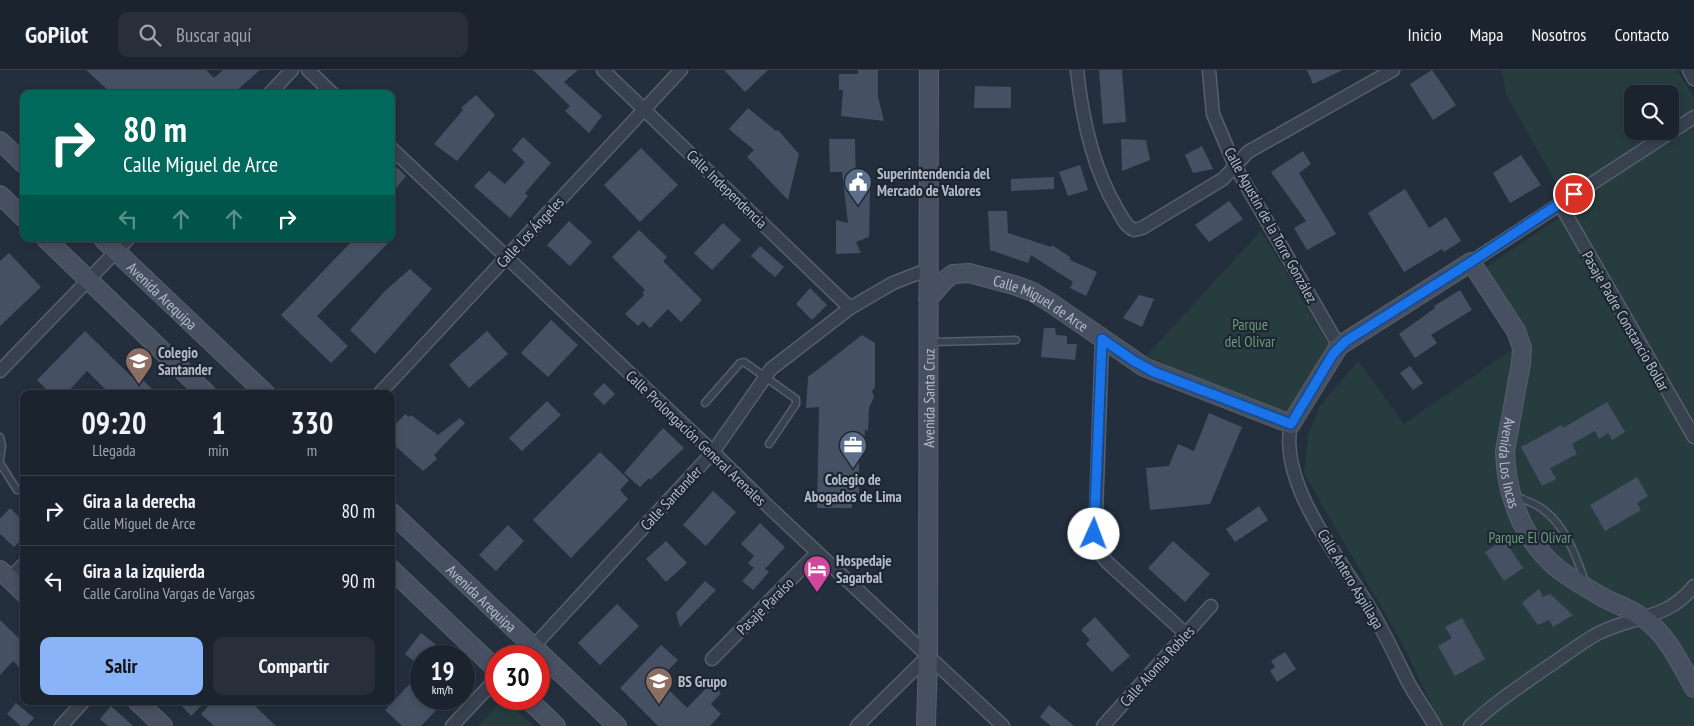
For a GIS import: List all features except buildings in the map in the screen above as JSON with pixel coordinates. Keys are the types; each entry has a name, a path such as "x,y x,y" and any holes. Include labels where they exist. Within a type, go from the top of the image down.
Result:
{"main road":[{"name":"Avenida Santa Cruz","path":"926,726 928,656 929,70"},
{"path":"0,142 20,160"},
{"path":"0,195 20,214"},
{"path":"49,242 89,280 196,390"},
{"name":"Avenida Arequipa","path":"116,243 262,390"},
{"path":"1291,424 1339,346 1471,262"},
{"name":"Avenida Los Incas","path":"1471,262 1516,331 1522,348 1505,450 1505,460 1512,495 1521,522 1533,542 1558,569 1587,588 1643,617 1668,643 1694,688"},
{"name":"Calle Miguel de Arce","path":"928,299 953,274 969,274 1014,285 1032,292 1051,303 1134,361 1154,372 1291,424"},
{"name":"Avenida Arequipa","path":"395,516 533,645"},
{"path":"395,573 485,659"},
{"path":"5,575 20,589"},
{"name":"Avenida Arequipa","path":"550,661 617,726"},
{"path":"141,705 163,726"},
{"path":"539,710 556,726"}],"street":[{"path":"273,90 292,70"},
{"path":"308,70 329,90"},
{"name":"Calle Independencia","path":"603,70 850,308"},
{"name":"Calle Los Ángeles","path":"383,390 643,108 681,70"},
{"path":"1076,70 1084,120 1098,172 1109,196 1130,228 1134,230 1142,228 1223,179 1248,152 1393,70"},
{"name":"Calle Agustín de la Torre González","path":"1209,70 1213,114 1235,166 1339,346"},
{"path":"1689,70 1694,79"},
{"path":"1471,262 1694,117"},
{"name":"Calle Prolongación General Arenales","path":"395,152 507,256 817,553 1003,726"},
{"name":"Pasaje Padre Constancio Bollar","path":"1560,204 1694,437"},
{"path":"0,370 89,280 116,243"},
{"name":"Calle Santander","path":"535,645 713,452 771,369 850,308 892,283 929,269"},
{"path":"1102,339 1095,542 1097,549 1107,562 1186,634"},
{"name":"Calle Antero Aspillaga","path":"1291,424 1288,444 1294,474 1299,487 1321,530 1376,618 1410,686 1435,726"},
{"name":"Pasaje Paraíso","path":"712,659 817,553"},
{"path":"5,575 20,566"},
{"path":"1470,726 1490,708 1585,642 1608,629 1666,610 1681,600 1694,586"},
{"name":"Calle Alomia Robles","path":"1103,726 1211,606"},
{"path":"857,726 928,656"},
{"path":"452,726 485,691"},
{"path":"61,726 80,705"}],"lane":[{"path":"928,342 1016,340"},
{"path":"705,404 740,363 744,362 796,399 796,404 768,444"},
{"path":"0,437 2,446 0,461 17,490"},
{"path":"1512,495 1539,506 1552,518 1567,537 1587,588"}],"green space":[{"name":"Parque El Olivar","path":"1502,70 1677,70 1694,97 1694,726 1442,726 1402,643 1304,473 1308,435 1320,406 1358,361 1404,424 1526,340 1486,267 1571,210 1506,94"},
{"name":"Parque del Olivar","path":"1261,231 1332,350 1286,415 1146,356"},
{"path":"493,710 516,710 534,726 478,726"}],"place":[{"name":"Superintendencia del Mercado de Valores","path":"858,206"},
{"name":"Colegio Santander","path":"139,385"},
{"name":"Colegio de Abogados de Lima","path":"853,469"},
{"name":"Hospedaje Sagarbal","path":"817,593"},
{"name":"BS Grupo","path":"659,705"}],"route":[{"path":"1094,534 1102,339 1154,372 1291,424 1339,346 1574,194"}]}
